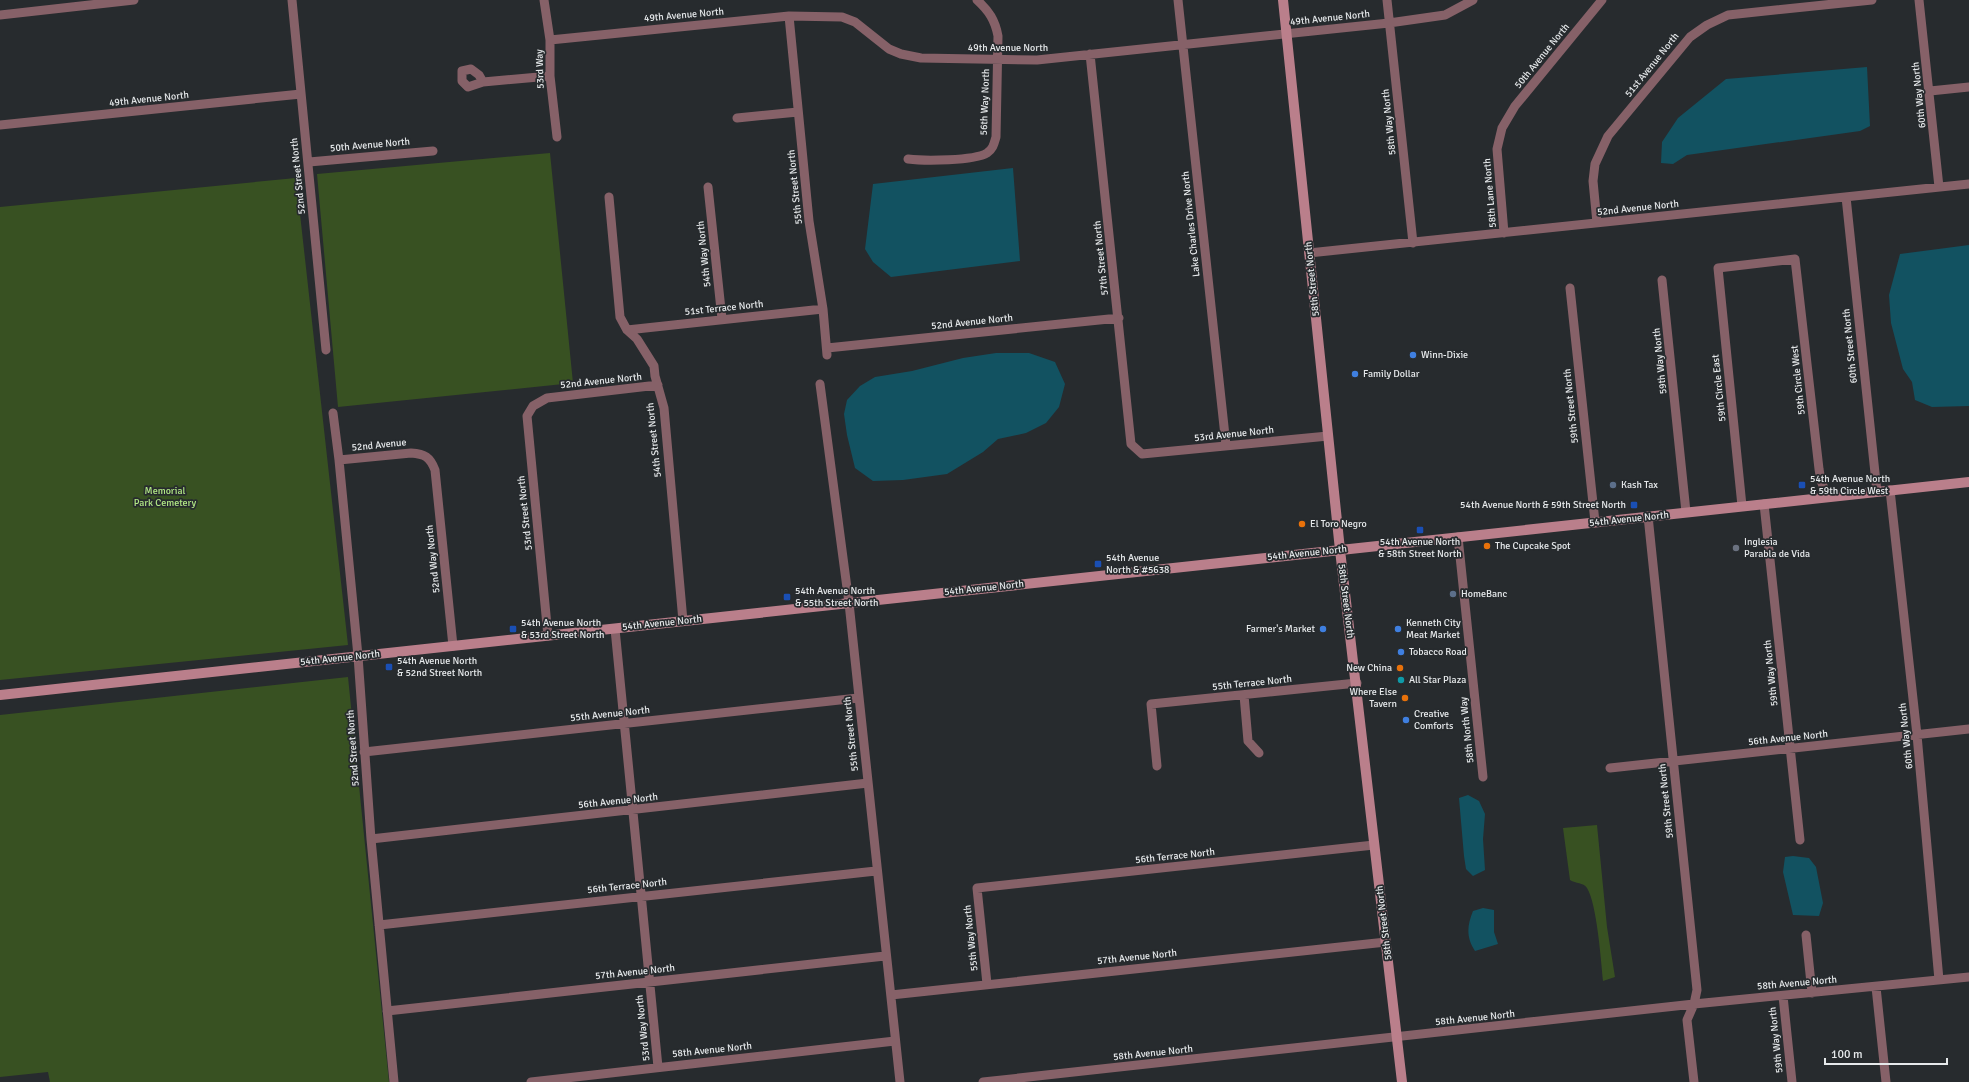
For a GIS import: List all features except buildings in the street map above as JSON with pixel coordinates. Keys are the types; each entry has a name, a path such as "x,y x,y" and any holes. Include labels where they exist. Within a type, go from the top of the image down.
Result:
{"main road":[{"name":"58th Street North","path":"1283,0 1340,550 1402,1082"},
{"name":"54th Avenue North","path":"0,695 1969,482"}],"street":[{"path":"0,15 134,0"},
{"name":"52nd Street North","path":"292,0 326,350"},
{"name":"53rd Way","path":"544,0 550,40 550,76 557,137"},
{"name":"56th Way North","path":"908,159 939,160 977,156 986,154 993,148 996,137 998,59 996,24 988,11 976,0"},
{"name":"Lake Charles Drive North","path":"1178,0 1226,446"},
{"name":"58th Way North","path":"1387,0 1413,243"},
{"name":"49th Avenue North","path":"550,40 789,16 842,16 855,22 889,49 901,54 921,58 1037,60 1389,23 1445,15 1473,0"},
{"name":"50th Avenue North","path":"1502,128 1515,106 1602,0"},
{"name":"51st Avenue North","path":"1597,223 1593,181 1595,164 1608,136 1690,37 1707,25 1728,15 1777,5 1872,0"},
{"name":"60th Way North","path":"1919,0 1930,91 1939,187"},
{"name":"55th Street North","path":"789,16 809,222 827,351"},
{"name":"57th Street North","path":"1090,54 1119,318 1131,444 1142,454"},
{"path":"483,82 550,76"},
{"path":"1930,91 1969,87"},
{"name":"49th Avenue North","path":"0,125 301,94"},
{"path":"737,118 798,112"},
{"name":"58th Lane North","path":"1502,128 1497,149 1504,233"},
{"name":"50th Avenue North","path":"308,162 433,151"},
{"name":"52nd Avenue North","path":"1309,253 1969,184"},
{"name":"54th Way North","path":"708,187 722,319"},
{"name":"54th Street North","path":"609,197 620,317 627,330 637,339 654,366 655,376 664,408 683,621"},
{"name":"60th Street North","path":"1846,197 1877,492"},
{"name":"59th Circle East","path":"1742,506 1718,268 1795,258"},
{"name":"59th Circle West","path":"1795,258 1819,469 1821,481 1828,497"},
{"name":"59th Way North","path":"1662,280 1686,512"},
{"name":"59th Street North","path":"1570,288 1595,522"},
{"name":"51st Terrace North","path":"627,330 822,309"},
{"name":"52nd Avenue North","path":"827,351 1119,318"},
{"name":"55th Street North","path":"820,384 849,603 885,956 891,995 900,1082"},
{"name":"52nd Avenue North","path":"547,398 658,385"},
{"name":"53rd Street North","path":"547,398 533,406 527,416 548,636"},
{"name":"52nd Street North","path":"333,413 340,460 358,656 371,839 394,1082"},
{"name":"53rd Avenue North","path":"1142,454 1328,436"},
{"name":"52nd Avenue","path":"340,460 411,453 421,454 432,460 435,470"},
{"name":"52nd Way North","path":"435,470 453,646"},
{"name":"60th Way North","path":"1890,490 1917,735 1939,980"},
{"name":"59th Way North","path":"1764,504 1800,840"},
{"name":"59th Street North","path":"1648,516 1697,990 1694,1004 1687,1020 1694,1082"},
{"name":"58th North Way","path":"1458,537 1483,777"},
{"name":"53rd Way North","path":"615,628 658,1067"},
{"name":"55th Terrace North","path":"1157,766 1151,704 1356,683"},
{"path":"1244,695 1248,741 1259,753"},
{"name":"55th Avenue North","path":"364,752 858,698"},
{"name":"56th Avenue North","path":"1610,768 1969,729"},
{"name":"56th Avenue North","path":"371,839 633,811 868,783"},
{"name":"56th Terrace North","path":"977,888 1374,845"},
{"name":"56th Terrace North","path":"379,925 876,871"},
{"name":"55th Way North","path":"977,888 987,984"},
{"path":"1806,936 1812,993"},
{"name":"57th Avenue North","path":"891,995 1386,942"},
{"name":"57th Avenue North","path":"387,1012 885,956"},
{"name":"58th Avenue North","path":"983,1082 1397,1038 1694,1004 1969,977"},
{"path":"1876,987 1886,1082"},
{"name":"59th Way North","path":"1783,996 1792,1082"},
{"name":"58th Avenue North","path":"531,1082 895,1041"}],"green space":[{"path":"550,153 573,383 338,407 317,174"},
{"name":"Memorial Park Cemetery","path":"296,178 348,645 0,680 0,207"},
{"path":"348,677 389,1082 50,1082 48,1072 0,1077 0,715"},
{"path":"1597,825 1607,927 1615,977 1603,981 1598,933 1593,906 1587,888 1570,880 1563,828"}],"water":[{"path":"1867,67 1870,126 1860,131 1687,155 1673,164 1661,163 1662,142 1678,118 1726,79"},
{"path":"1013,168 1020,261 891,277 873,262 865,249 873,184"},
{"path":"1969,245 1969,406 1932,407 1915,400 1912,382 1903,369 1891,323 1889,295 1900,254"},
{"path":"996,353 1029,353 1055,362 1065,384 1059,407 1046,423 1026,433 998,439 983,452 947,474 903,480 873,481 855,468 847,435 844,414 847,400 860,386 875,377 912,371 963,358"},
{"path":"1468,795 1479,801 1485,814 1483,839 1485,870 1473,876 1466,869 1459,798"},
{"path":"1793,856 1809,858 1816,867 1823,903 1819,916 1793,915 1783,872 1785,857"},
{"path":"1483,908 1494,910 1494,932 1498,944 1475,951 1470,941 1468,931 1473,911"}],"place":[{"name":"Winn-Dixie","path":"1413,355"},
{"name":"Family Dollar","path":"1355,374"},
{"name":"Kash Tax","path":"1613,485"},
{"name":"54th Avenue North & 59th Circle West","path":"1802,485"},
{"name":"54th Avenue North & 59th Street North","path":"1634,505"},
{"name":"El Toro Negro","path":"1302,524"},
{"name":"54th Avenue North & 58th Street North","path":"1420,530"},
{"name":"The Cupcake Spot","path":"1487,546"},
{"name":"Inglesia Parabla de Vida","path":"1736,548"},
{"name":"54th Avenue North & #5638","path":"1098,564"},
{"name":"HomeBanc","path":"1453,594"},
{"name":"54th Avenue North & 55th Street North","path":"787,597"},
{"name":"54th Avenue North & 53rd Street North","path":"513,629"},
{"name":"Farmer's Market","path":"1323,629"},
{"name":"Kenneth City Meat Market","path":"1398,629"},
{"name":"Tobacco Road","path":"1401,652"},
{"name":"54th Avenue North & 52nd Street North","path":"389,667"},
{"name":"New China","path":"1400,668"},
{"name":"All Star Plaza","path":"1401,680"},
{"name":"Where Else Tavern","path":"1405,698"},
{"name":"Creative Comforts","path":"1406,720"}]}
